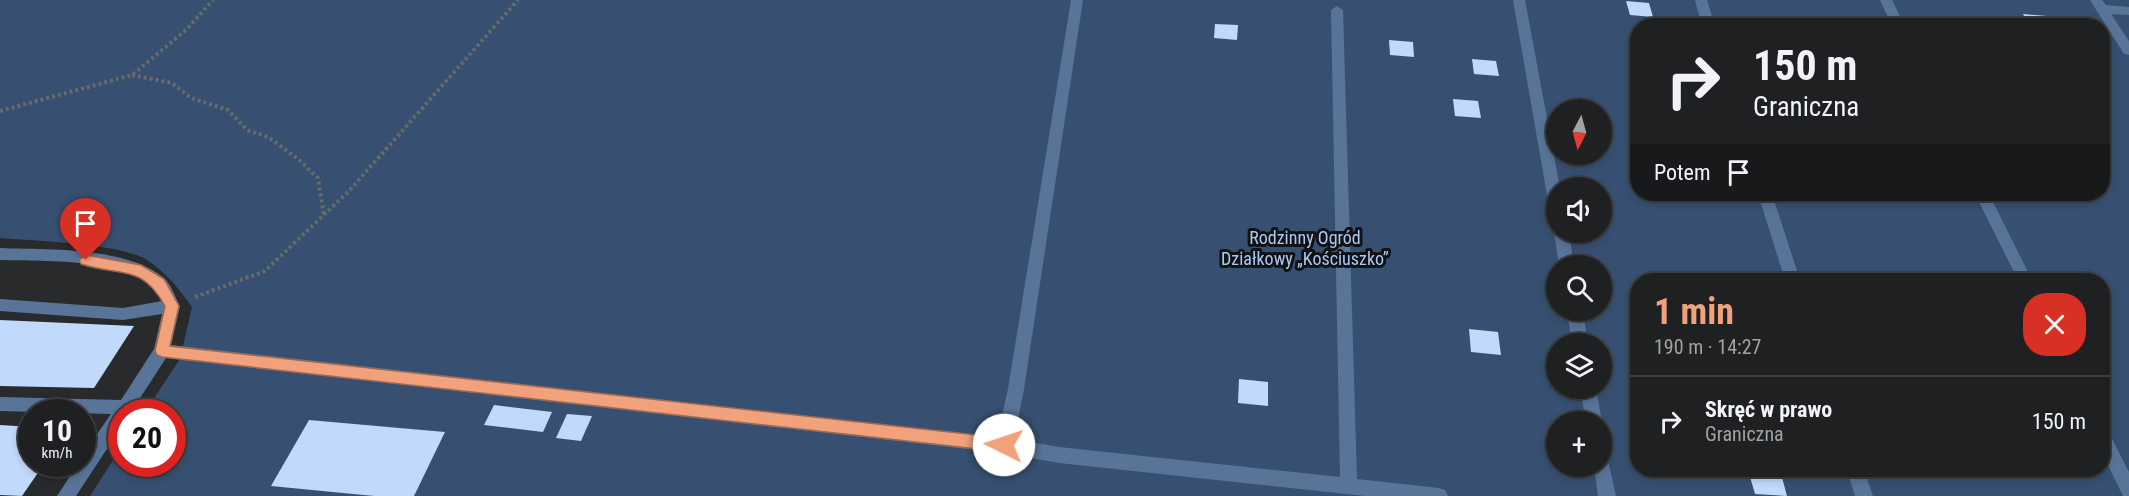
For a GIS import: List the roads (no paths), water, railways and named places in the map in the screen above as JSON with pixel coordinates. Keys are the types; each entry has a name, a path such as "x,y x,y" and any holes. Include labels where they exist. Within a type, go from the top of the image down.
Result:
{"street":[{"path":"1004,445 1016,389 1077,0"},
{"path":"1520,0 1551,177"},
{"path":"1701,0 1707,18"},
{"path":"1886,0 1895,18"},
{"path":"2099,5 2129,11"},
{"path":"2099,5 2107,18"},
{"path":"1337,10 1348,486"},
{"path":"2110,22 2129,51"},
{"path":"1766,201 1791,273"},
{"path":"1986,201 2022,273"},
{"path":"0,254 95,261 136,269 159,283 172,306 162,351 130,399"},
{"path":"0,305 123,314 172,306"},
{"path":"162,351 1004,445 1059,455 1439,496"},
{"path":"0,404 108,407"},
{"path":"66,496 108,433"},
{"path":"2110,452 2129,490"},
{"path":"1604,477 1607,496"},
{"path":"1858,477 1864,496"}],"park label":[{"name":"Rodzinny Ogród Działkowy „Kościuszko”","path":"1305,247"}]}
